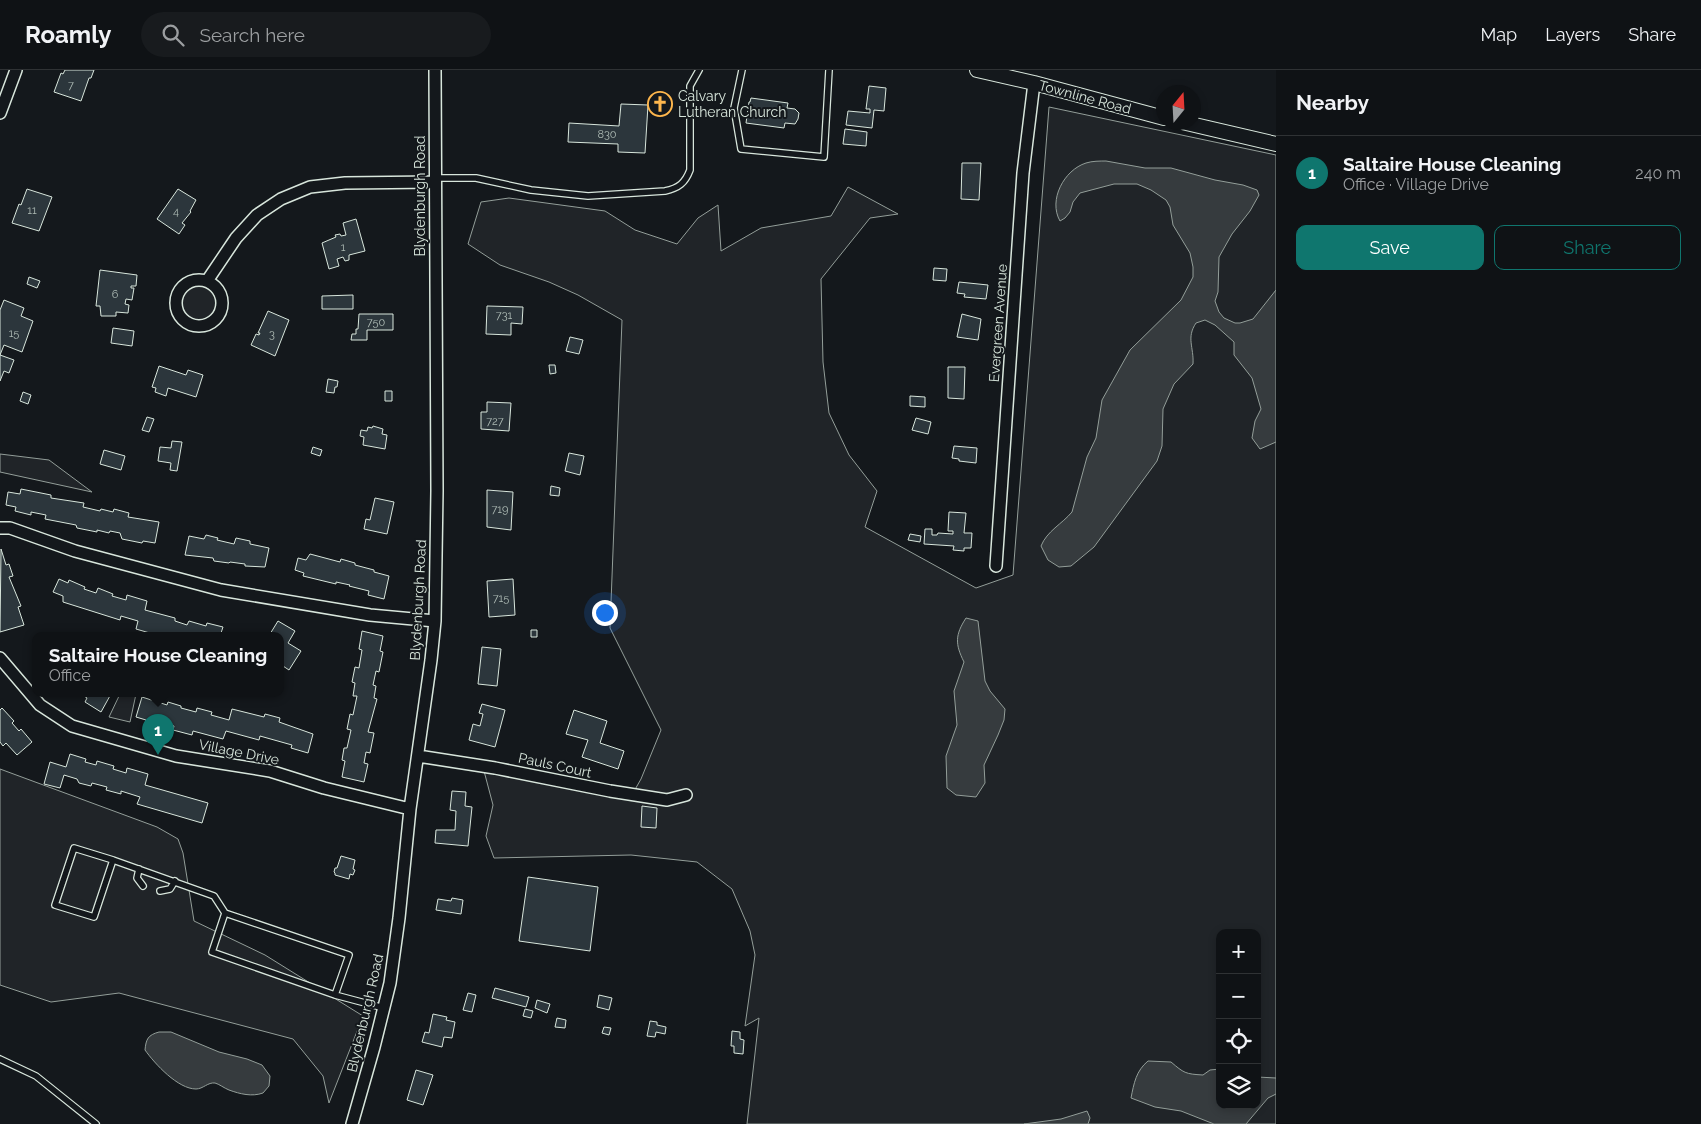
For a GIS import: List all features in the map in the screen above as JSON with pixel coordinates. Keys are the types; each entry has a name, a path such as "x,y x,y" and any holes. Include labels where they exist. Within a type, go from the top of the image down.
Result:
{"street":[{"path":"0,113 16,70"},
{"name":"Blydenburgh Road","path":"352,1124 390,983 400,918 410,809 435,621 437,491 435,70"},
{"name":"Townline Road","path":"977,70 1016,74 1034,83 1156,116"},
{"name":"Evergreen Avenue","path":"996,566 1024,173 1034,83"},
{"path":"1201,126 1276,144"},
{"path":"208,281 236,238 257,215 281,199 310,187 345,183 435,180"},
{"path":"200,280 208,281 220,291 222,306 220,314 209,325 193,326 181,317 177,310 177,296 186,284 200,280"},
{"path":"0,528 10,528 75,551 221,590 370,615 435,621"},
{"name":"Village Drive","path":"0,658 32,696"},
{"name":"Village Drive","path":"33,697 40,705 72,726 176,756 270,771 324,788 410,809"},
{"name":"Pauls Court","path":"418,756 495,768 610,791 667,800 686,795"}],"lane":[{"path":"435,180 476,178 540,192 588,196 675,189 687,179 690,170 690,86 700,70"},
{"path":"742,70 734,108 741,149 824,157 829,70"},
{"path":"113,860 94,917 56,905 74,848 113,860 214,896 225,913 349,955 335,995"},
{"path":"139,869 137,878 143,886"},
{"path":"160,891 170,889 175,881"},
{"path":"225,913 212,952 335,995 384,1008"},
{"path":"0,1059 36,1076 96,1124"}],"shaded area":[{"path":"1049,107 1276,155 1276,1124 747,1124 759,1018 745,1026 755,955 750,931 732,889 697,862 631,855 494,858 486,836 493,805 484,771 629,800 641,779 661,730 610,628 622,320 578,295 549,282 500,265 468,244 481,202 509,198 605,211 635,230 677,244 698,218 718,205 721,251 761,228 831,216 848,187 898,214 870,218 821,279 823,362 829,413 849,455 877,491 865,527 976,588 1013,575"},
{"path":"1106,161 1145,168 1171,168 1257,190 1259,195 1250,211 1232,234 1219,257 1218,292 1215,301 1219,312 1224,318 1240,323 1253,319 1276,290 1276,442 1260,449 1252,438 1255,421 1261,409 1252,378 1234,355 1234,342 1215,325 1205,320 1196,323 1191,333 1193,364 1174,384 1163,409 1162,446 1157,461 1094,547 1071,566 1059,567 1048,560 1041,546 1051,532 1072,512 1087,457 1096,438 1102,400 1130,350 1181,300 1193,277 1190,253 1173,225 1170,207 1166,200 1151,190 1137,184 1114,184 1080,193 1073,202 1070,212 1060,221 1057,213 1057,195 1065,179 1071,172 1086,163"},
{"path":"200,283 214,289 220,303 214,317 200,323 186,317 180,303 186,289"},
{"path":"0,454 49,460 92,492 0,472"},
{"path":"966,618 978,621 985,681 990,691 1005,709 1004,720 984,765 985,783 976,797 956,795 947,788 946,756 957,725 954,691 964,662 959,650 958,635"},
{"path":"119,697 135,697 130,722 109,717"},
{"path":"0,769 157,827 178,839 183,853 194,921 265,955 363,1016 329,1103 323,1076 293,1039 119,993 51,1002 0,985"},
{"path":"159,1032 171,1032 219,1052 262,1065 270,1076 269,1086 263,1093 250,1095 227,1089 215,1083 196,1089 182,1085 161,1068 145,1050 148,1038"},
{"path":"1148,1061 1171,1062 1182,1071 1203,1075 1210,1070 1216,1069 1216,1109 1259,1109 1246,1124 1214,1124 1181,1111 1155,1107 1131,1098 1138,1073"},
{"path":"1261,1077 1276,1078 1276,1094 1268,1098 1261,1106"},
{"path":"1087,1111 1090,1118 1088,1124 1024,1124 1061,1119"}],"building":[{"path":"65,70 94,70 91,78 89,78 81,101 54,92 61,73 63,74"},
{"path":"869,86 886,88 884,111 874,110 872,128 846,125 848,111 870,113 870,109 866,109"},
{"path":"751,98 788,103 787,108 795,109 799,113 798,119 795,124 785,123 784,128 746,123"},
{"path":"621,104 648,105 645,153 618,152 618,144 568,142 569,123 619,126"},
{"path":"845,129 867,132 866,146 843,144"},
{"path":"962,163 981,163 979,200 961,199"},
{"path":"27,189 52,197 39,231 12,223"},
{"path":"178,189 196,200 191,212 182,223 185,225 179,234 157,219"},
{"path":"356,219 365,251 349,255 349,260 345,261 343,257 337,259 339,266 329,269 322,243 336,237 335,235 346,235 343,223"},
{"path":"934,268 947,269 946,281 933,280"},
{"path":"100,270 137,275 136,286 131,286 131,288 134,288 132,300 126,299 125,304 129,305 128,313 116,312 116,316 101,316 100,306 96,306"},
{"path":"29,277 40,281 37,288 27,284"},
{"path":"959,282 988,285 986,299 964,297 965,294 957,293"},
{"path":"353,295 353,309 322,309 322,296"},
{"path":"4,300 24,308 21,316 33,321 22,352 4,345 0,355 0,310"},
{"path":"487,306 523,307 522,324 511,323 511,335 486,334"},
{"path":"268,311 289,320 275,356 251,345 256,334 259,335 260,333 258,333"},
{"path":"359,314 393,314 393,330 367,330 367,340 351,340 352,334 356,334 356,329 358,329"},
{"path":"962,314 981,319 978,340 957,337"},
{"path":"113,328 134,331 132,346 111,343"},
{"path":"570,337 583,340 579,354 566,351"},
{"path":"0,355 14,360 9,373 4,371 0,381"},
{"path":"549,365 555,365 556,373 550,374"},
{"path":"159,366 186,375 188,370 203,375 196,397 168,388 166,396 155,392 156,388 152,387"},
{"path":"948,367 965,367 964,399 948,398"},
{"path":"328,379 338,381 334,393 326,392"},
{"path":"385,391 392,391 392,401 385,401"},
{"path":"23,392 31,395 28,404 20,401"},
{"path":"910,396 925,397 925,407 910,406"},
{"path":"487,402 511,403 509,431 481,429 481,412 487,412"},
{"path":"147,417 154,419 149,432 142,430"},
{"path":"916,418 931,422 928,434 912,430"},
{"path":"373,426 383,429 382,434 387,435 385,449 363,445 364,437 360,436 361,430 367,431 368,427 372,428"},
{"path":"172,441 182,442 177,471 170,470 171,463 158,461 160,447 171,448"},
{"path":"954,446 977,448 976,463 959,461 959,459 952,458"},
{"path":"313,447 322,450 320,456 311,453"},
{"path":"104,450 125,456 121,470 100,464"},
{"path":"569,453 584,456 580,475 565,471"},
{"path":"551,486 560,488 559,496 550,495"},
{"path":"21,489 51,495 51,498 84,503 83,507 113,512 114,509 129,513 128,517 159,522 155,543 143,541 142,543 122,539 120,533 97,530 97,532 77,528 76,525 45,519 46,515 31,512 31,515 15,511 16,507 6,505 8,492 20,494"},
{"path":"487,490 513,492 511,530 487,527"},
{"path":"375,498 394,502 387,534 364,529 366,519 370,520"},
{"path":"949,512 966,513 964,533 972,533 971,548 964,548 964,551 953,550 954,546 924,544 925,529 932,529 932,535 937,535 938,533 953,534 953,531 948,531"},
{"path":"910,534 921,536 920,542 908,540"},
{"path":"206,535 234,544 236,538 250,541 250,544 269,548 265,567 245,566 245,564 214,561 213,558 185,555 189,536 204,539"},
{"path":"1,549 6,565 9,564 13,576 9,577 21,606 18,607 24,625 0,632"},
{"path":"310,554 340,562 341,559 389,576 384,599 368,595 369,591 350,585 336,582 336,584 303,576 304,573 295,570 298,558 306,560"},
{"path":"59,579 68,583 69,580 85,587 84,589 96,593 98,588 113,594 112,596 126,600 127,595 147,601 145,610 175,618 175,621 187,625 189,621 206,626 207,623 223,627 221,632 146,632 136,629 138,621 121,616 120,620 63,602 63,596 53,592"},
{"path":"513,579 515,615 489,617 487,581"},
{"path":"278,621 295,631 288,643 301,651 289,670 284,667 284,632 271,632"},
{"path":"531,630 537,630 537,637 531,637"},
{"path":"362,631 383,636 380,651 383,652 379,672 376,671 373,685 376,686 374,698 377,699 368,732 374,733 370,753 366,752 364,763 368,764 364,782 342,777 345,761 342,760 344,748 347,748 351,730 347,729 350,714 353,715 357,696 353,696 355,683 352,682 355,667 359,668 362,650 359,649"},
{"path":"482,647 501,649 497,686 478,684"},
{"path":"86,697 109,697 101,712 85,702 87,698"},
{"path":"142,697 167,705 168,702 196,712 197,708 212,712 211,715 229,720 232,709 264,717 265,714 280,718 279,722 313,734 308,753 291,748 292,745 260,736 259,740 226,731 223,739 193,731 192,735 173,730 174,726 162,723 161,727 145,723 146,720 136,717"},
{"path":"482,704 505,710 495,747 469,740 473,724 480,726 483,714 479,713"},
{"path":"2,708 14,721 12,723 19,731 21,729 32,742 17,755 6,743 3,746 0,742 0,710"},
{"path":"574,710 607,721 600,743 624,751 618,769 582,757 588,740 566,734"},
{"path":"70,754 86,759 85,762 96,765 97,761 114,766 113,769 126,773 127,768 148,774 145,785 208,803 202,823 137,804 140,797 121,791 121,794 106,790 107,787 92,783 91,786 79,783 77,779 64,775 60,788 44,784 50,762 66,767"},
{"path":"452,791 466,792 465,806 472,807 468,846 435,843 436,830 455,830 456,811 450,810"},
{"path":"642,806 657,808 656,828 641,827"},
{"path":"341,856 355,860 353,869 355,870 353,875 350,874 349,879 335,875 335,868 337,868"},
{"path":"528,877 598,887 590,951 519,941"},
{"path":"452,898 463,900 461,914 436,910 438,899 451,901"},
{"path":"495,988 529,997 526,1007 492,998"},
{"path":"468,993 476,995 472,1012 463,1010"},
{"path":"599,995 612,998 609,1010 597,1007"},
{"path":"537,1000 550,1004 547,1013 535,1008"},
{"path":"525,1009 533,1011 531,1018 523,1016"},
{"path":"433,1014 447,1017 446,1020 455,1022 452,1038 444,1037 442,1047 422,1042 425,1032 429,1033"},
{"path":"557,1018 566,1020 565,1028 555,1027"},
{"path":"650,1021 657,1022 657,1025 666,1027 665,1034 656,1032 655,1037 647,1036"},
{"path":"604,1027 611,1028 609,1035 602,1033"},
{"path":"732,1031 740,1032 740,1039 744,1040 743,1054 734,1053 734,1046 731,1046"},
{"path":"416,1070 433,1075 423,1105 407,1100"}],"place":[{"name":"Calvary Lutheran Church","path":"660,104"},
{"name":"Saltaire House Cleaning","path":"158,755"}]}
